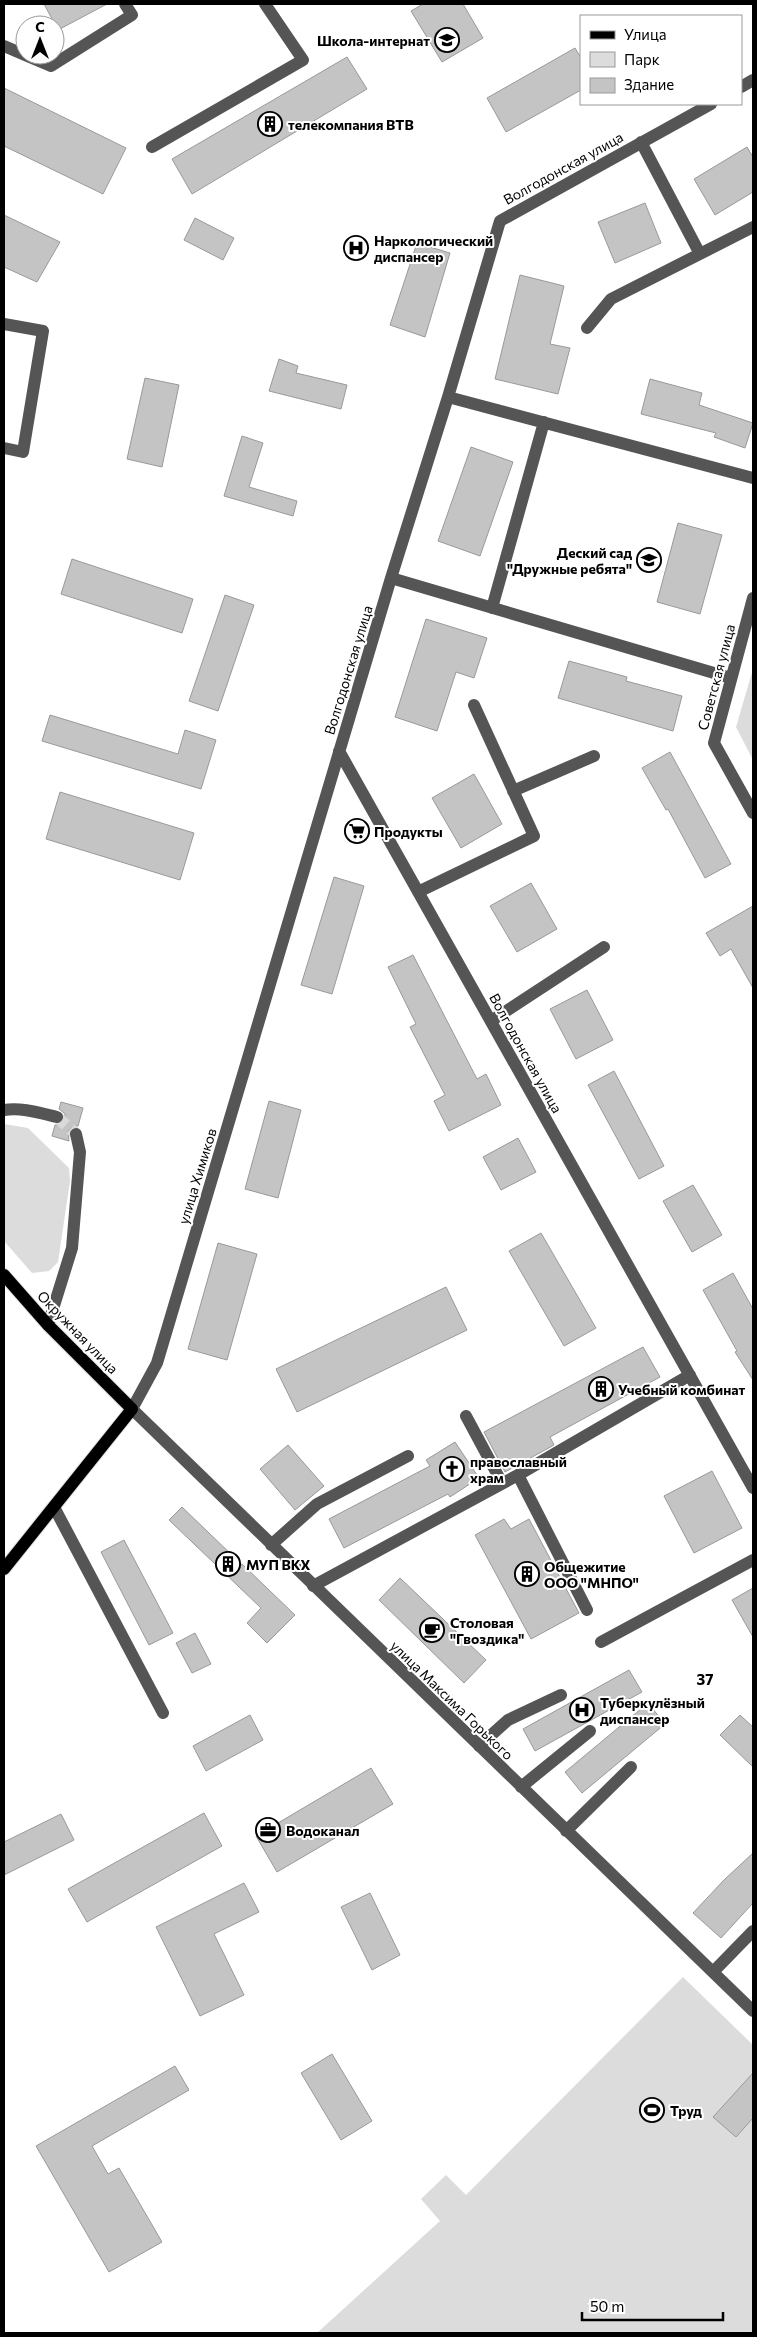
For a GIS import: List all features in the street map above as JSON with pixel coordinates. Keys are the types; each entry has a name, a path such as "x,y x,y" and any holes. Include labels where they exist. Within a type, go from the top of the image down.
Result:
{"main road":[{"name":"Окружная улица","path":"4,1275 48,1325 132,1409"},
{"name":"улица Химиков","path":"4,1569 132,1409"}],"street":[{"path":"65,57 132,15 125,4"},
{"path":"152,147 303,60 265,4"},
{"name":"Волгодонская улица","path":"709,105 500,221 339,751 753,1488"},
{"path":"641,142 700,254"},
{"path":"587,328 611,299 753,227"},
{"path":"4,324 43,331 23,452 4,448"},
{"path":"448,397 753,478"},
{"path":"492,608 544,422"},
{"path":"391,578 732,678"},
{"name":"Советская улица","path":"753,598 714,743 753,814"},
{"path":"418,892 534,836 474,705"},
{"name":"улица Химиков","path":"132,1409 157,1363 339,751"},
{"path":"513,791 594,756"},
{"path":"491,1020 604,947"},
{"path":"4,1110 11,1109 57,1116"},
{"path":"48,1325 72,1248 80,1152 76,1134"},
{"path":"313,1586 518,1475 690,1376"},
{"name":"улица Максима Горького","path":"132,1409 753,2011"},
{"path":"466,1416 502,1483"},
{"path":"271,1545 316,1504 408,1456"},
{"path":"518,1475 587,1610"},
{"path":"54,1507 163,1713"},
{"path":"601,1642 753,1560"},
{"path":"479,1746 508,1720 561,1695"},
{"path":"521,1787 590,1731"},
{"path":"566,1830 631,1768"},
{"path":"713,1972 753,1932"}],"green space":[{"path":"753,669 753,760 736,727"},
{"path":"4,1124 28,1128 69,1168 70,1181 58,1262 49,1271 32,1273 4,1241"},
{"name":"Труд","path":"683,1977 753,2045 753,2333 317,2333 440,2221 421,2199 446,2175 466,2195"}],"building":[{"path":"44,4 107,4 65,26 65,15 50,15"},
{"path":"423,4 463,4 483,38 442,62 411,11"},
{"path":"575,48 580,56 580,91 506,132 487,98"},
{"name":"телекомпания ВТВ","path":"347,57 367,89 192,194 172,159"},
{"path":"4,88 126,148 103,194 4,146"},
{"path":"747,147 753,157 753,192 715,215 694,179"},
{"path":"645,203 661,243 615,263 598,222"},
{"path":"4,215 60,242 37,282 4,267"},
{"path":"195,218 234,238 223,260 184,240"},
{"path":"417,243 450,253 425,337 390,325"},
{"path":"520,275 564,286 550,344 570,348 558,394 495,379"},
{"path":"279,359 298,366 296,373 347,385 341,409 269,391"},
{"path":"145,378 179,385 162,467 127,459"},
{"path":"650,379 702,393 699,405 753,423 745,448 714,437 716,433 641,414"},
{"path":"242,436 263,443 249,487 297,501 293,516 224,496"},
{"path":"471,447 513,462 480,556 438,541"},
{"path":"678,523 722,535 700,614 657,602"},
{"path":"72,559 193,599 182,633 61,594"},
{"path":"225,595 254,605 218,711 189,701"},
{"path":"426,619 487,638 474,678 456,672 437,731 395,717"},
{"path":"569,661 627,677 626,681 682,696 673,731 558,698"},
{"path":"50,715 178,754 185,730 216,740 201,789 42,741"},
{"path":"670,752 731,864 705,878 668,809 666,810 642,768"},
{"path":"474,774 502,824 461,848 432,798"},
{"path":"60,792 194,833 180,880 46,839"},
{"path":"334,877 364,886 332,994 301,985"},
{"path":"531,883 557,929 517,952 490,906"},
{"path":"753,906 753,988 731,949 720,956 706,933"},
{"path":"413,955 477,1079 486,1074 501,1105 449,1131 434,1101 445,1095 410,1027 416,1024 388,967"},
{"path":"587,990 613,1040 576,1059 550,1009"},
{"path":"614,1071 664,1166 639,1179 588,1085"},
{"path":"269,1101 301,1110 278,1198 245,1189"},
{"path":"61,1102 83,1108 78,1126 74,1126 68,1131 69,1141 52,1136 55,1125 60,1125 65,1119 65,1114 59,1109"},
{"path":"518,1138 536,1172 501,1190 483,1157"},
{"path":"693,1185 722,1235 692,1252 663,1201"},
{"path":"541,1233 596,1328 564,1346 509,1251"},
{"path":"218,1243 257,1254 227,1360 188,1349"},
{"path":"733,1273 753,1309 753,1380 735,1352 737,1351 703,1290"},
{"path":"446,1287 467,1330 297,1412 276,1369"},
{"path":"643,1347 660,1377 550,1437 554,1445 505,1472 484,1432"},
{"path":"455,1442 479,1478 450,1497 448,1494 344,1548 329,1519 430,1466 426,1460"},
{"path":"288,1445 324,1486 295,1510 260,1469"},
{"path":"712,1471 742,1528 694,1553 664,1496"},
{"name":"МУП ВКХ","path":"182,1507 240,1565 242,1564 295,1615 267,1643 247,1623 261,1608 169,1520"},
{"name":"Общежитие ООО \"МНПО\"","path":"504,1519 511,1529 529,1519 579,1613 531,1639 475,1535"},
{"path":"124,1540 173,1633 149,1645 101,1552"},
{"name":"Столовая \"Гвоздика\"","path":"400,1578 486,1660 464,1683 379,1600"},
{"path":"753,1588 753,1637 732,1600"},
{"path":"195,1633 211,1664 192,1673 176,1643"},
{"name":"Туберкулёзный диспансер","path":"629,1670 642,1692 535,1751 523,1729"},
{"path":"648,1703 665,1724 582,1793 565,1772"},
{"path":"250,1715 263,1740 206,1771 193,1746"},
{"path":"740,1715 753,1727 753,1767 720,1735"},
{"path":"371,1768 393,1804 277,1872 256,1836"},
{"path":"204,1813 222,1846 87,1922 68,1889"},
{"path":"61,1814 74,1840 4,1875 4,1842"},
{"path":"753,1853 753,1903 721,1938 693,1913"},
{"path":"244,1883 259,1912 214,1934 244,1995 200,2016 156,1927"},
{"path":"370,1893 400,1955 372,1970 341,1907"},
{"path":"332,2054 372,2121 341,2140 301,2073"},
{"path":"175,2066 189,2090 92,2146 108,2174 119,2168 162,2242 109,2272 36,2146"},
{"path":"753,2073 753,2118 736,2137 713,2117"}],"tunnel":[{"path":"57,1117 76,1134"}],"place":[{"name":"Школа-интернат","path":"447,40"},
{"name":"телекомпания ВТВ","path":"270,124"},
{"name":"Наркологический диспансер","path":"356,248"},
{"name":"Деский сад \"Дружные ребята\"","path":"649,560"},
{"name":"Продукты","path":"357,831"},
{"name":"Учебный комбинат","path":"601,1389"},
{"name":"православный храм","path":"452,1469"},
{"name":"МУП ВКХ","path":"228,1564"},
{"name":"Общежитие ООО \"МНПО\"","path":"527,1574"},
{"name":"Столовая \"Гвоздика\"","path":"432,1630"},
{"name":"Туберкулёзный диспансер","path":"582,1710"},
{"name":"Водоканал","path":"268,1830"},
{"name":"Труд","path":"652,2110"}],"district":[{"name":"37","path":"705,1679"}]}
